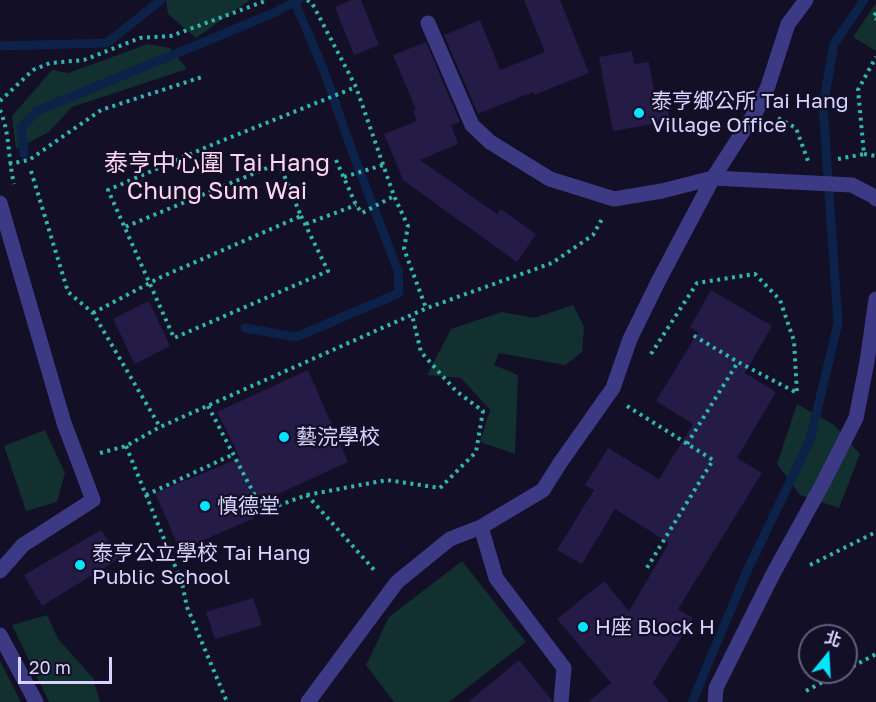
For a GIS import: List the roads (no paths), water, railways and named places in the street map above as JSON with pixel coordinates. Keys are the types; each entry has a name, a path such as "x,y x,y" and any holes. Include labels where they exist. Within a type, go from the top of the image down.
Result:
{"street":[{"path":"308,702 397,582 450,539 481,527 543,490 613,388 630,339 713,178 758,108 768,86 788,24 806,0"},
{"path":"428,23 472,125 490,142 550,179 614,199 662,191 713,178 852,185 875,196 876,199"},
{"path":"0,203 64,423 93,500 23,545 0,571"},
{"path":"715,702 716,688 772,574 822,485 856,418 876,299"},
{"path":"481,527 496,578 564,668 561,702"},
{"path":"0,635 36,702"}],"waterway":[{"path":"0,46 107,43 161,0"},
{"path":"24,154 21,128 37,111 269,15 299,0"},
{"path":"692,702 747,571 810,440 838,323 823,106 834,44 864,0"},
{"path":"245,328 296,337 399,293 398,271 323,68 295,3"}],"place":[{"name":"泰亨鄉公所 Tai Hang Village Office","path":"639,113"},
{"name":"藝浣學校","path":"284,437"},
{"name":"慎德堂","path":"205,506"},
{"name":"泰亨公立學校 Tai Hang Public School","path":"80,565"},
{"name":"H座 Block H","path":"583,627"}],"district":[{"name":"泰亨中心圍 Tai Hang Chung Sum Wai","path":"217,177"}]}
